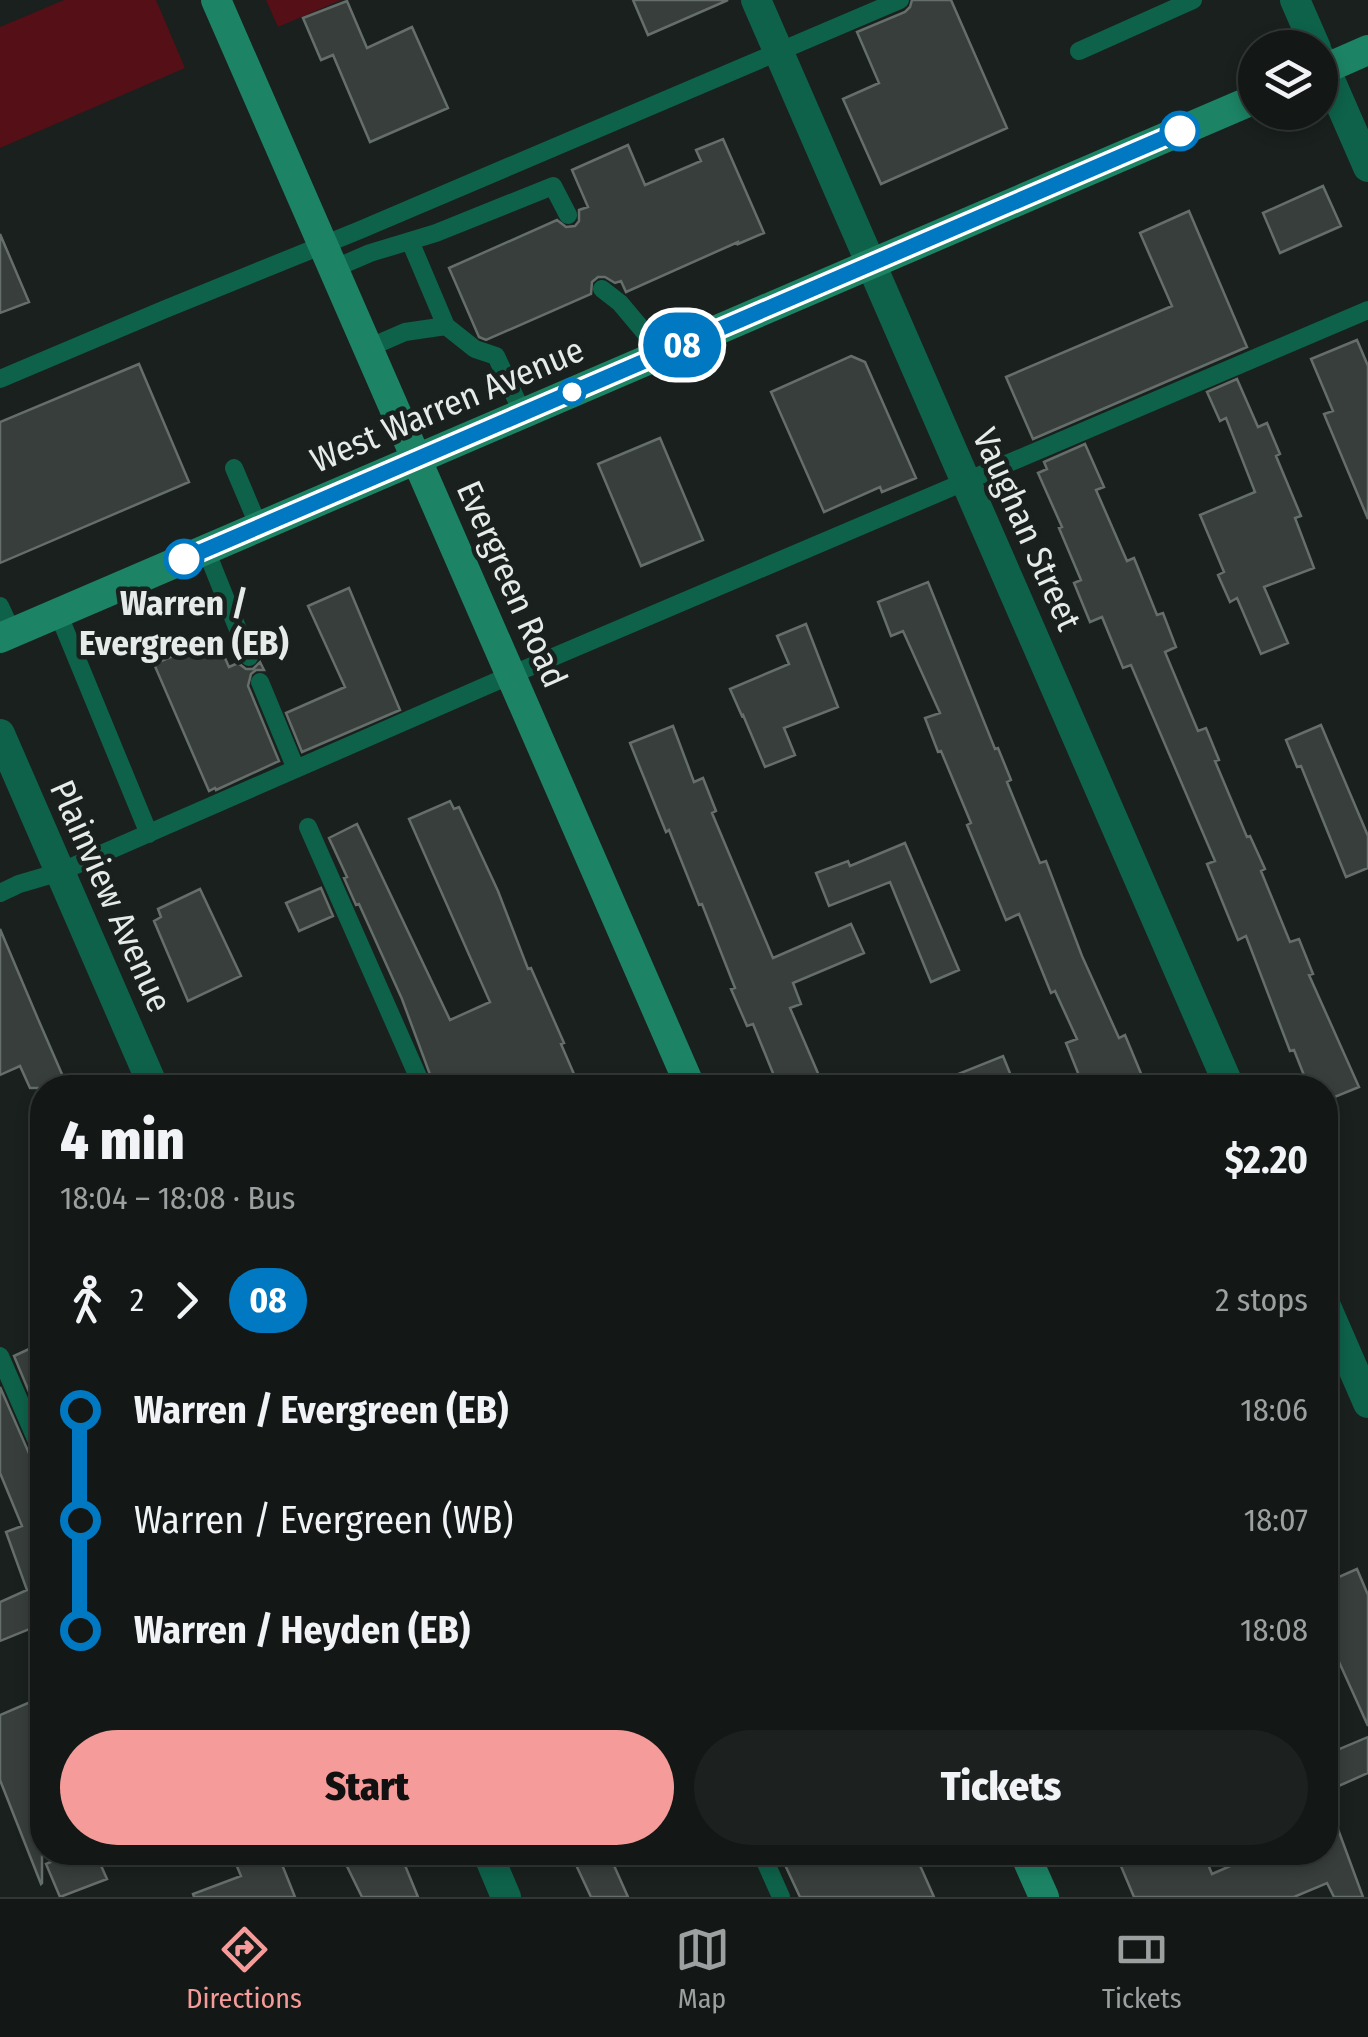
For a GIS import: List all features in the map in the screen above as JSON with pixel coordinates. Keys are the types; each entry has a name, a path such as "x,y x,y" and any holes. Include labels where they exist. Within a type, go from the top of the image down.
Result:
{"main road":[{"name":"Evergreen Road","path":"216,0 685,1075"},
{"path":"1338,57 1368,50"},
{"name":"West Warren Avenue","path":"4,625 58,613 1238,106"},
{"path":"1030,1865 1044,1897"}],"street":[{"name":"Vaughan Street","path":"756,0 1224,1075"},
{"path":"1295,0 1307,30"},
{"path":"1338,100 1368,166"},
{"name":"Plainview Avenue","path":"0,734 148,1075"},
{"path":"1338,1334 1368,1402"},
{"path":"492,1865 506,1897"}],"lane":[{"path":"0,380 163,310 329,257 900,0"},
{"path":"1079,51 1192,0"},
{"path":"329,257 370,252 436,233 553,186 568,215"},
{"path":"410,240 446,326 475,350 496,356 523,414"},
{"path":"602,288 620,302 662,353"},
{"path":"0,892 60,872 511,674 1368,310"},
{"path":"368,348 405,332 446,326"},
{"path":"234,468 259,527"},
{"path":"206,550 250,658"},
{"path":"58,613 149,834"},
{"path":"260,682 296,769"},
{"path":"308,827 417,1075"},
{"path":"0,1356 30,1425"},
{"path":"766,1865 780,1897"}],"shaded area":[{"path":"64,0 156,0 185,68 0,148 0,27"},
{"path":"266,0 341,0 278,27"}],"building":[{"path":"633,0 728,0 648,35"},
{"path":"912,0 951,0 1007,128 881,184 843,99 879,83 857,32 905,12"},
{"path":"347,1 367,48 412,27 448,108 370,142 333,55 321,60 303,18"},
{"path":"723,139 764,233 626,292 621,281 598,277 592,282 591,294 486,340 479,337 449,268 557,220 566,227 575,226 579,210 588,207 572,170 628,145 645,185 701,161 696,150"},
{"path":"1323,186 1341,226 1280,253 1263,213"},
{"path":"1189,211 1247,347 1033,439 1006,377 1172,306 1140,233"},
{"path":"0,234 29,302 0,313"},
{"path":"1357,340 1368,366 1368,519 1324,414 1333,411 1311,359"},
{"path":"851,356 865,362 916,478 882,492 880,487 824,512 771,392"},
{"path":"139,364 189,482 0,563 0,422"},
{"path":"1237,379 1258,427 1267,423 1280,454 1276,456 1301,516 1295,518 1314,568 1264,587 1288,643 1261,654 1237,598 1230,602 1218,575 1224,572 1200,515 1255,492 1226,418 1220,421 1207,392"},
{"path":"660,438 703,540 641,566 598,464"},
{"path":"1085,444 1104,487 1096,490 1127,561 1134,558 1157,615 1163,613 1176,647 1165,652 1198,731 1206,728 1219,760 1215,761 1265,869 1261,871 1290,942 1299,939 1313,974 1309,975 1359,1087 1338,1096 1338,1075 1304,1075 1294,1050 1290,1051 1246,936 1238,940 1207,864 1215,861 1131,665 1123,668 1102,617 1090,622 1074,583 1081,580 1038,473 1047,469 1044,462"},
{"path":"928,582 1011,780 1007,782 1040,863 1046,861 1082,956 1119,1038 1125,1035 1142,1075 1079,1075 1066,1043 1077,1039 1055,991 1051,993 1019,914 1006,920 967,825 971,823 941,751 938,752 925,718 940,713 903,631 891,636 878,602"},
{"path":"349,588 400,710 302,752 286,713 345,687 308,606"},
{"path":"806,624 838,707 784,728 795,755 765,767 730,689 789,664 777,636"},
{"path":"216,638 229,667 238,663 253,669 260,662 264,670 251,674 248,686 279,761 209,791 154,664"},
{"path":"1321,725 1368,836 1368,868 1346,877 1301,766 1297,767 1286,740"},
{"path":"673,726 694,782 703,778 716,811 712,813 773,958 851,924 864,953 793,983 801,1004 790,1008 819,1075 774,1075 753,1024 747,1026 702,904 699,905 669,830 666,832 630,743"},
{"path":"450,801 454,809 459,807 564,1043 561,1044 574,1075 430,1075 402,999 359,904 356,905 329,838 357,824 450,1020 490,1002 409,819"},
{"path":"905,843 959,970 931,982 890,882 829,906 816,873 848,861 850,866"},
{"path":"321,888 333,916 299,931 286,903"},
{"path":"200,889 241,976 188,1001 154,921 161,917 158,909"},
{"path":"0,929 62,1075 30,1075 30,1088 20,1066 0,1075"},
{"path":"1003,1056 1011,1075 956,1075"},
{"path":"30,1349 30,1394 14,1356"},
{"path":"0,1387 30,1456 30,1629 0,1641 0,1602 27,1590 6,1532 22,1526 0,1473"},
{"path":"1357,1569 1368,1595 1368,1726 1338,1660 1338,1577"},
{"path":"30,1702 30,1856 0,1780 0,1715"},
{"path":"1368,1737 1368,1773 1338,1786 1338,1750"},
{"path":"1338,1829 1363,1897 1334,1897 1327,1883 1294,1897 1134,1897 1120,1865 1208,1865 1212,1874 1232,1865 1338,1865"},
{"path":"34,1865 42,1865 41,1884"},
{"path":"46,1865 101,1865 107,1879 60,1897"},
{"path":"236,1865 282,1865 295,1897 194,1897 193,1894 241,1876"},
{"path":"346,1865 405,1865 418,1897 362,1897"},
{"path":"576,1865 614,1865 628,1897 591,1897"},
{"path":"785,1865 920,1865 934,1897 800,1897"}],"bus line":[{"name":"08","path":"184,559 1180,131"}],"place":[{"name":"Warren / Evergreen (EB)","path":"184,559"}]}
